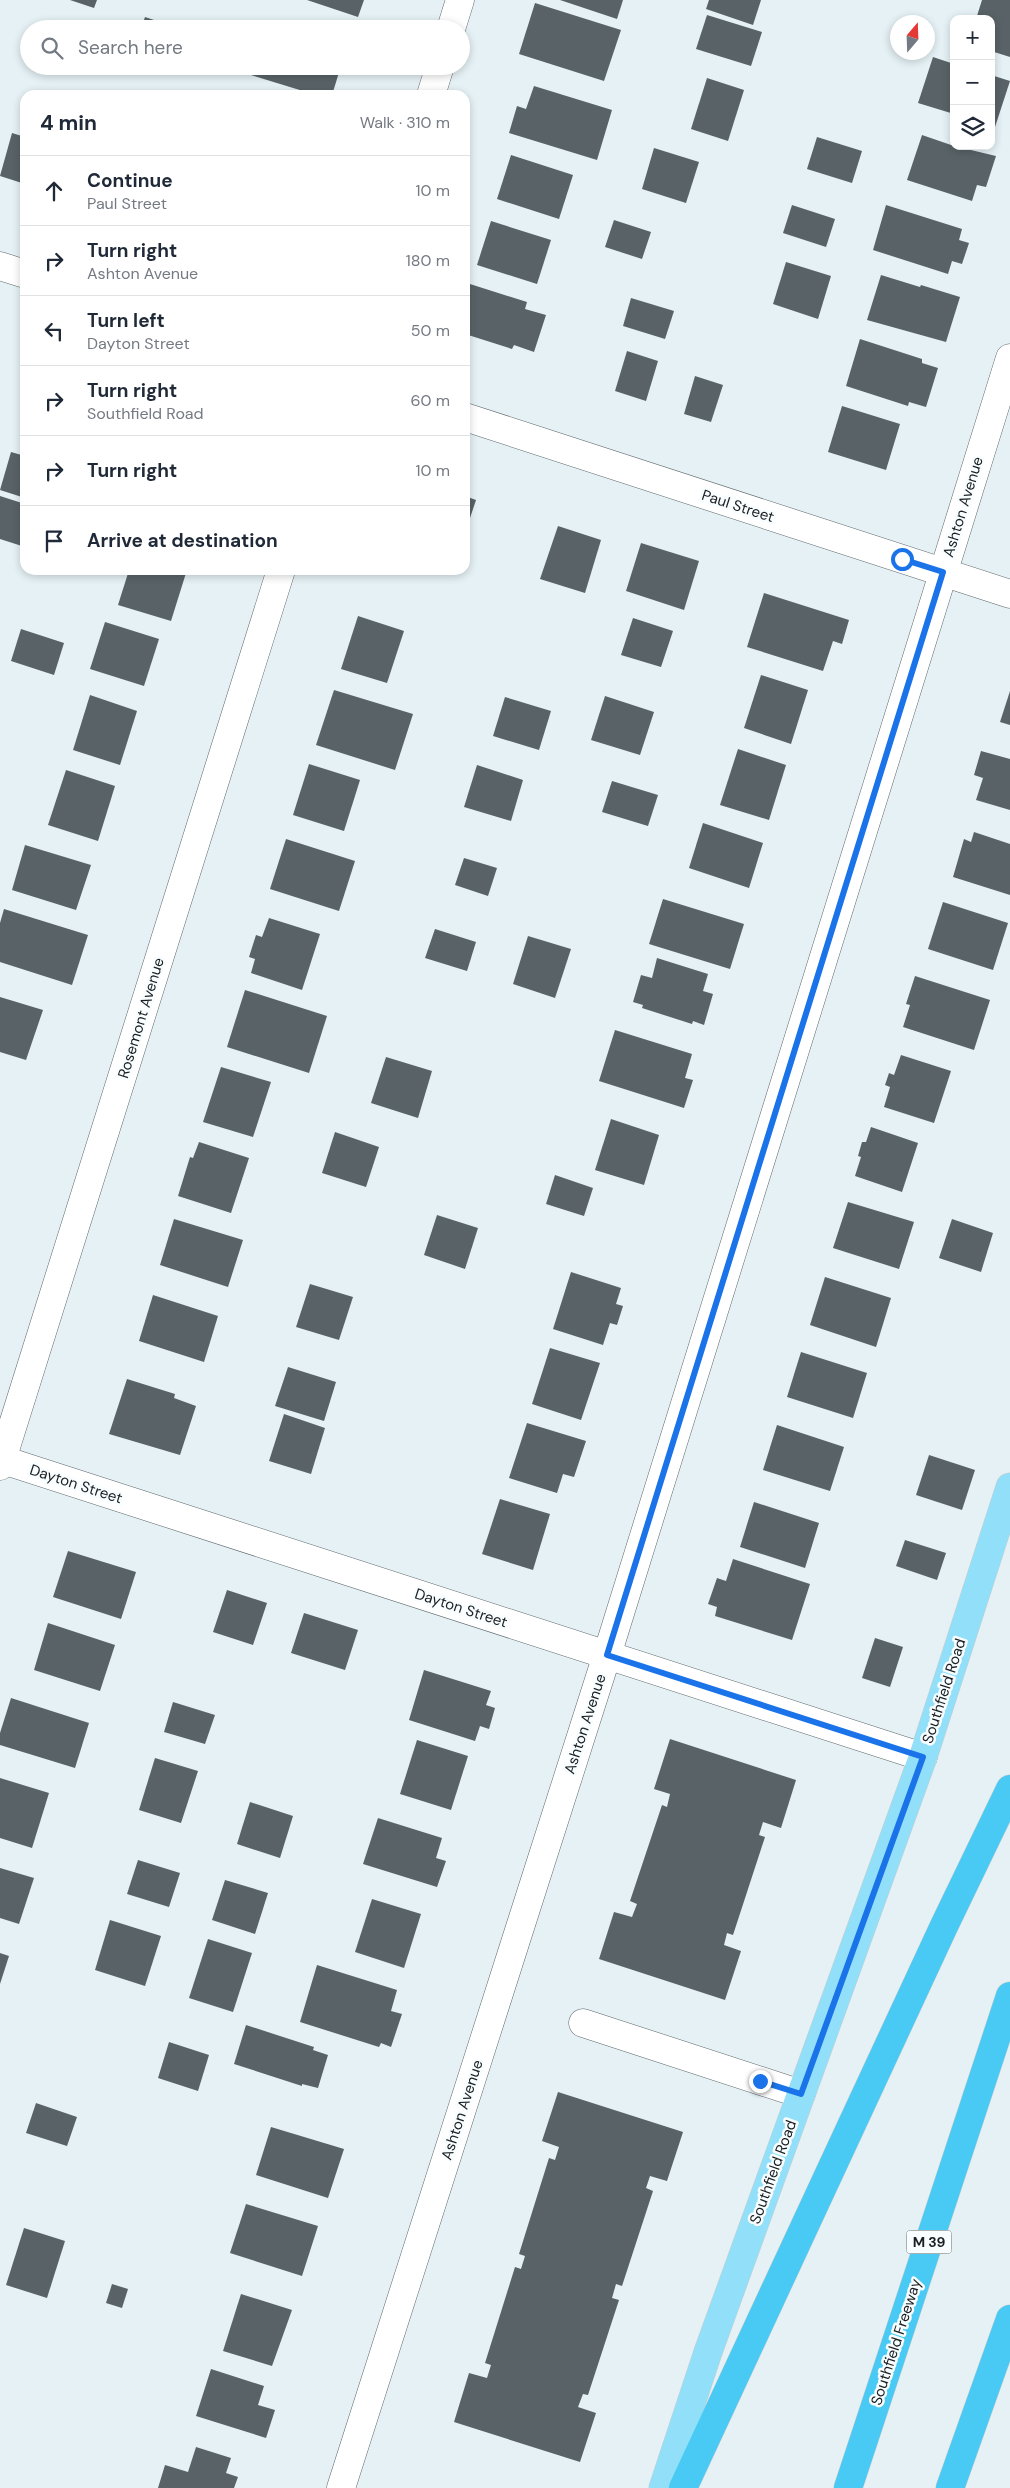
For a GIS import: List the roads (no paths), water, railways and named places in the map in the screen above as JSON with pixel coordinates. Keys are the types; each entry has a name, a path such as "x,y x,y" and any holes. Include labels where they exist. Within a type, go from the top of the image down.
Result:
{"highway":[{"path":"683,2488 944,1926 1010,1789"},
{"name":"Southfield Freeway","path":"848,2488 1010,1996"},
{"path":"950,2488 1010,2319"}],"main road":[{"name":"Southfield Road","path":"663,2488 708,2352 923,1757 1010,1487"}],"street":[{"path":"454,20 460,0"},
{"path":"433,90 437,75"},
{"path":"0,266 20,272"},
{"name":"Ashton Avenue","path":"341,2488 607,1655 1010,358"},
{"name":"Paul Street","path":"470,419 1010,594"},
{"name":"Rosemont Avenue","path":"1,1462 279,575"},
{"name":"Dayton Street","path":"1,1462 923,1757"},
{"path":"583,2022 801,2094"}]}
